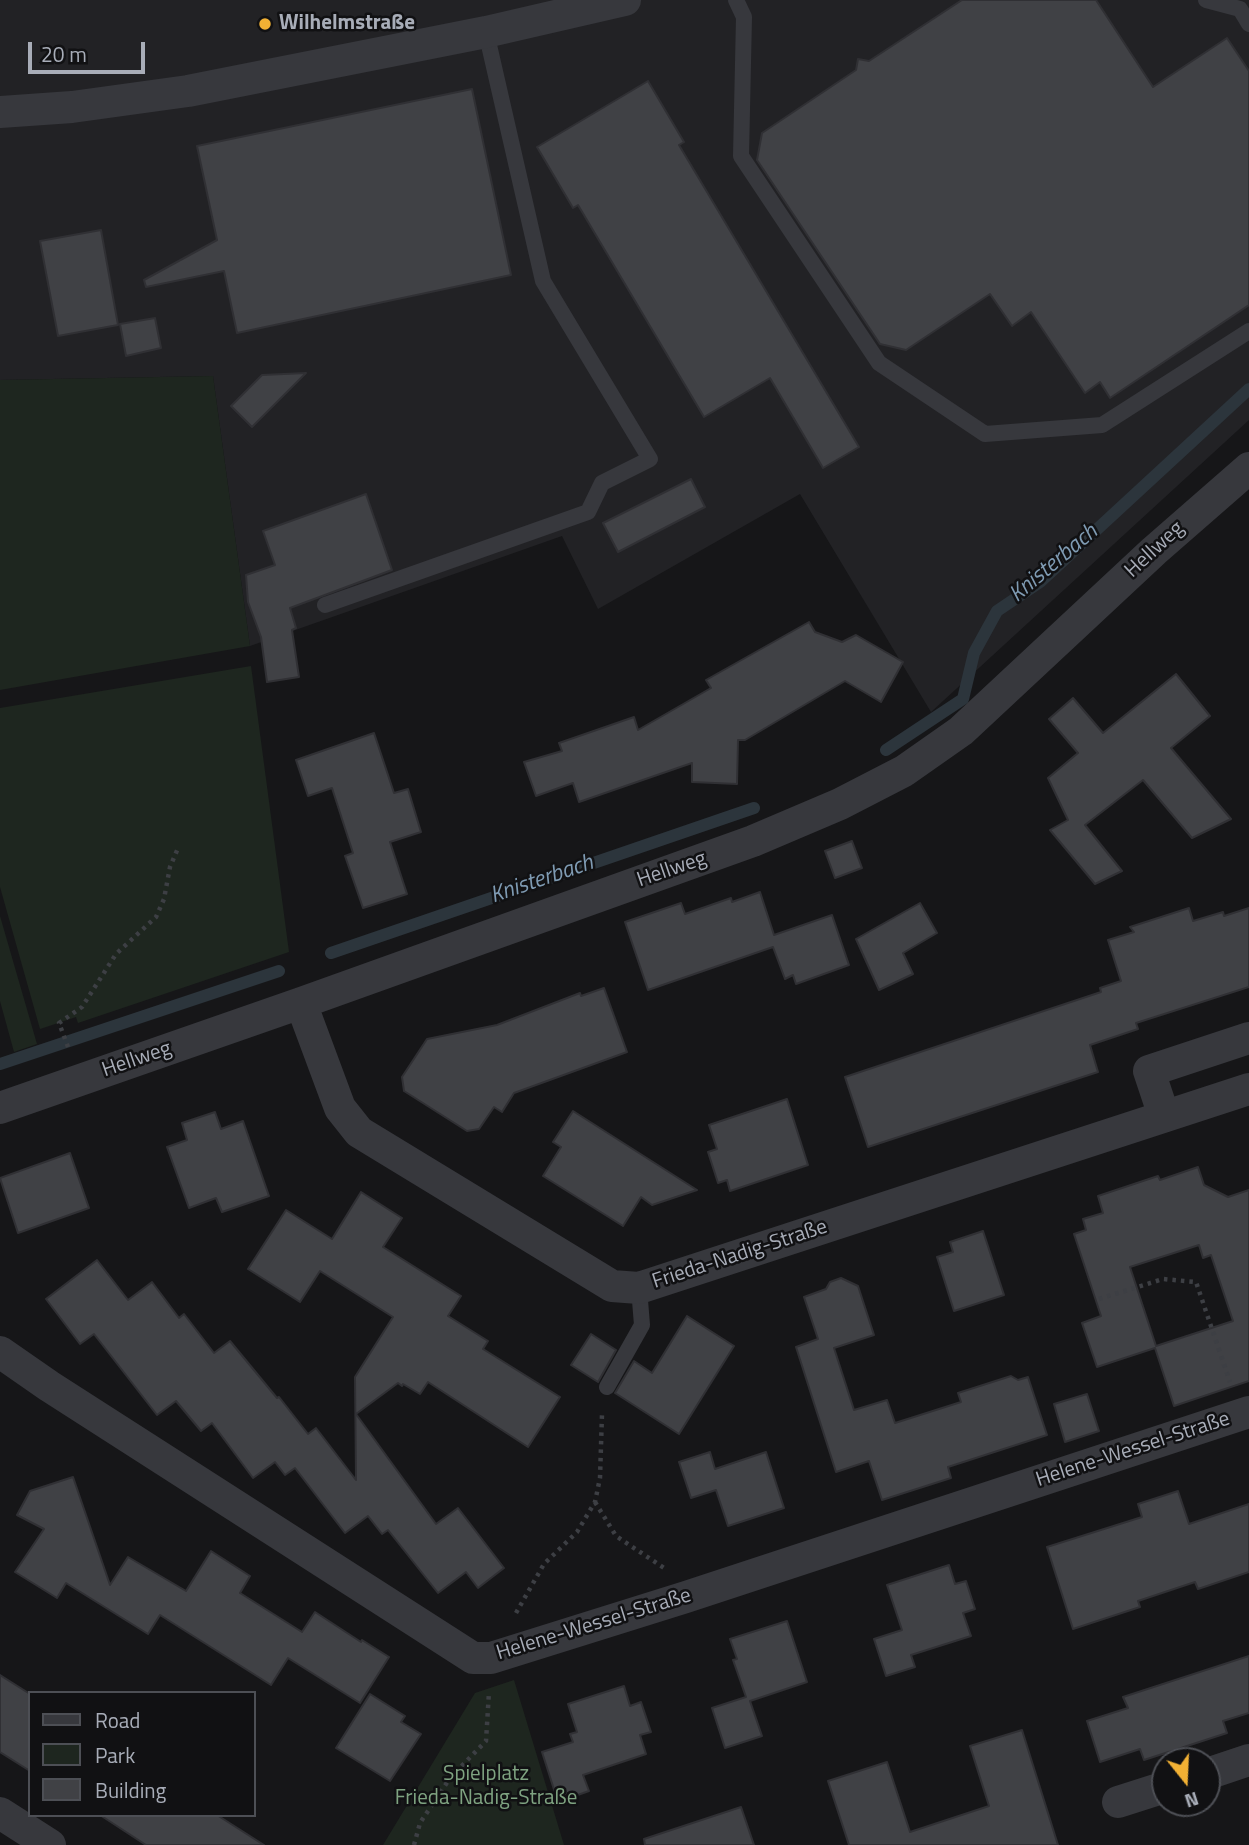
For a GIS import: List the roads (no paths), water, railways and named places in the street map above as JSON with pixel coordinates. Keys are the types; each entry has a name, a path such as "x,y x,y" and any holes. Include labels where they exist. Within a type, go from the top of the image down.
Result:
{"street":[{"path":"0,112 72,107 188,91 486,32 625,0"},
{"name":"Hellweg","path":"0,1108 753,841 839,804 904,771 961,732 1154,551 1249,468"},
{"name":"Frieda-Nadig-Straße","path":"301,1003 340,1108 359,1132 612,1286 639,1288 1249,1089"},
{"path":"1164,1116 1149,1071 1249,1038"},
{"name":"Helene-Wessel-Straße","path":"0,1352 473,1658 491,1658 686,1597 1245,1413"},
{"path":"1221,1769 1249,1760"},
{"path":"1118,1802 1151,1791"},
{"path":"0,1812 50,1845"}],"lane":[{"path":"736,0 744,16 741,156 879,363 985,434 1102,425 1249,331"},
{"path":"1206,0 1240,9 1249,24"},
{"path":"325,605 589,512 602,483 650,459 543,281 486,32"},
{"path":"607,1387 642,1325 639,1288"}],"waterway":[{"name":"Knisterbach","path":"886,750 963,699 974,653 997,611 1040,582 1249,389"},
{"name":"Knisterbach","path":"331,953 754,808"},
{"name":"Knisterbach","path":"0,1064 279,971"}],"place":[{"name":"Wilhelmstraße","path":"265,24"}],"park label":[{"name":"Spielplatz Frieda-Nadig-Straße","path":"486,1787"}]}
